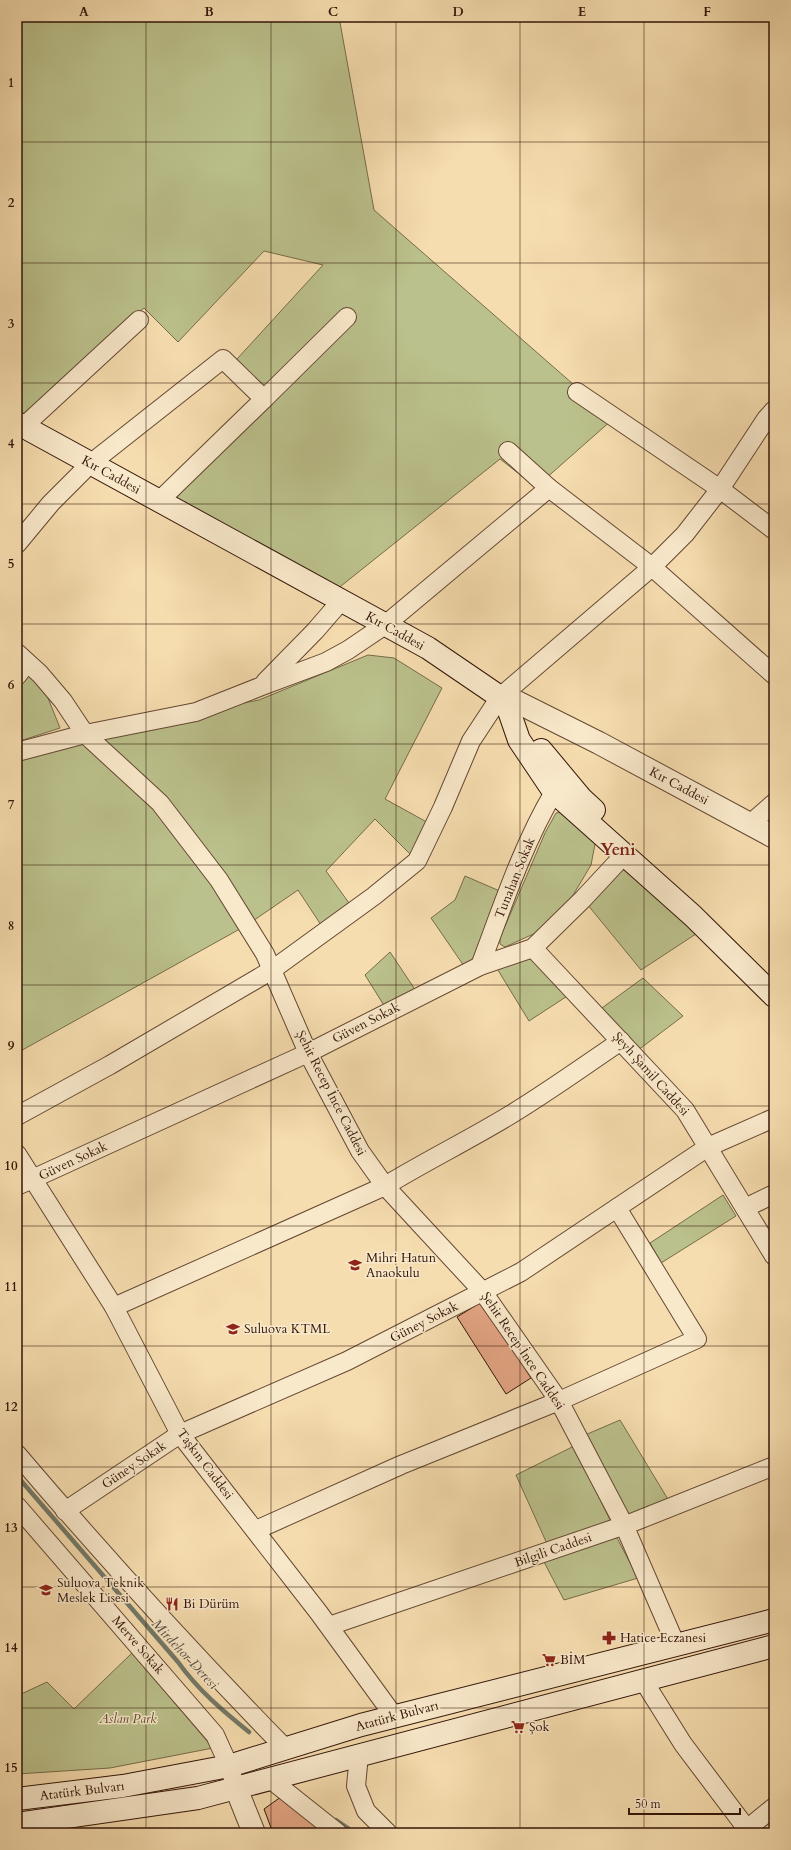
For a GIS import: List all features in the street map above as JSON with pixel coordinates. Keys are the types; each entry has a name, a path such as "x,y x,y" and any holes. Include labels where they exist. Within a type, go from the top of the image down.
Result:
{"main road":[{"name":"Kır Caddesi","path":"20,425 158,502 428,648 504,704 517,702 599,743 774,836"},
{"path":"504,704 519,740 554,792 693,916 774,996"},
{"path":"504,704 581,798 716,918 774,977"},
{"name":"Atatürk Bulvarı","path":"17,1799 123,1786 226,1758 285,1748 394,1716 774,1620"},
{"name":"Atatürk Bulvarı","path":"17,1824 198,1798 774,1646"},
{"path":"236,1788 254,1833"}],"street":[{"path":"158,502 347,317"},
{"path":"20,425 139,320"},
{"path":"17,544 51,503 90,464 224,359 264,399"},
{"path":"577,392 720,489 774,530"},
{"path":"17,1116 117,1061 272,970 374,896 417,861 443,807 471,741 504,704 652,567 685,534 720,489 766,419 774,410"},
{"path":"508,451 549,488 652,567 774,675"},
{"path":"17,752 85,734 196,712 326,662 355,646 385,625 549,488"},
{"path":"262,686 315,631 341,601"},
{"name":"Şehit Recep İnce Caddesi","path":"20,664 40,674 63,701 85,734 160,803 219,880 265,954 308,1052 360,1152 385,1186 483,1292 559,1401 624,1525 676,1645"},
{"name":"Tunahan Sokak","path":"480,966 540,815 554,792"},
{"path":"750,824 774,803"},
{"name":"Güven Sokak","path":"25,1183 308,1052 480,966 533,948 624,856"},
{"name":"Şeyh Şamil Caddesi","path":"533,948 685,1110 774,1256"},
{"path":"114,1307 385,1186 428,1160 475,1136 511,1115 621,1041"},
{"name":"Güney Sokak","path":"65,1511 180,1434 347,1361 521,1272 708,1147 774,1118"},
{"name":"Taşkın Caddesi","path":"17,1154 25,1183 114,1307 180,1434 329,1626 394,1716"},
{"path":"745,1208 774,1194"},
{"path":"256,1530 401,1465 559,1401 697,1338 617,1208"},
{"path":"17,1454 65,1511 208,1670 285,1748"},
{"name":"Bilgili Caddesi","path":"329,1626 624,1525 774,1466"},
{"name":"Merve Sokak","path":"17,1506 215,1735 226,1758 236,1788"},
{"path":"643,1680 683,1744 745,1831 774,1807"},
{"path":"359,1756 356,1786 366,1811 388,1833"},
{"path":"270,1779 338,1833"}],"green space":[{"path":"17,17 339,17 374,210 613,419 536,487 500,459 336,590 174,500 273,401 237,359 323,265 264,251 178,342 144,308 22,415 17,412"},
{"path":"368,655 394,658 442,688 385,799 434,826 417,861 375,819 326,871 354,910 325,931 298,890 247,925 17,1053 17,751 85,734 259,700"},
{"path":"26,667 44,688 60,728 17,742 17,680"},
{"path":"564,812 595,844 591,865 569,902 540,931 505,947 500,944 500,938 545,833 556,813"},
{"path":"624,855 705,928 641,970 583,899"},
{"path":"465,876 502,892 476,963 464,966 431,918 455,900"},
{"path":"533,948 575,991 529,1021 493,962"},
{"path":"390,952 416,991 385,1007 365,975"},
{"path":"643,978 683,1016 633,1054 595,1013"},
{"path":"723,1195 736,1216 661,1263 650,1243"},
{"path":"620,1420 669,1501 626,1516 585,1435"},
{"path":"574,1446 612,1524 548,1546 516,1475"},
{"path":"616,1536 638,1578 564,1600 543,1560"},
{"name":"Aslan Park","path":"132,1653 213,1748 110,1768 17,1774 17,1696 47,1682 74,1709"}],"building":[{"path":"483,1301 531,1378 506,1394 457,1317"},
{"path":"285,1794 332,1833 273,1833 264,1809"}],"waterway":[{"name":"Mirdehor Deresi","path":"17,1476 202,1691 249,1732"},
{"name":"Mirdehor Deresi","path":"336,1820 355,1833"}],"place":[{"name":"Mihri Hatun Anaokulu","path":"355,1265"},
{"name":"Suluova KTML","path":"233,1329"},
{"name":"Suluova Teknik Meslek Lisesi","path":"46,1590"},
{"name":"Bi Dürüm","path":"172,1604"},
{"name":"Hatice Eczanesi","path":"609,1638"},
{"name":"BİM","path":"549,1660"},
{"name":"Şok","path":"518,1727"}],"district":[{"name":"Yeni","path":"618,849"}]}
